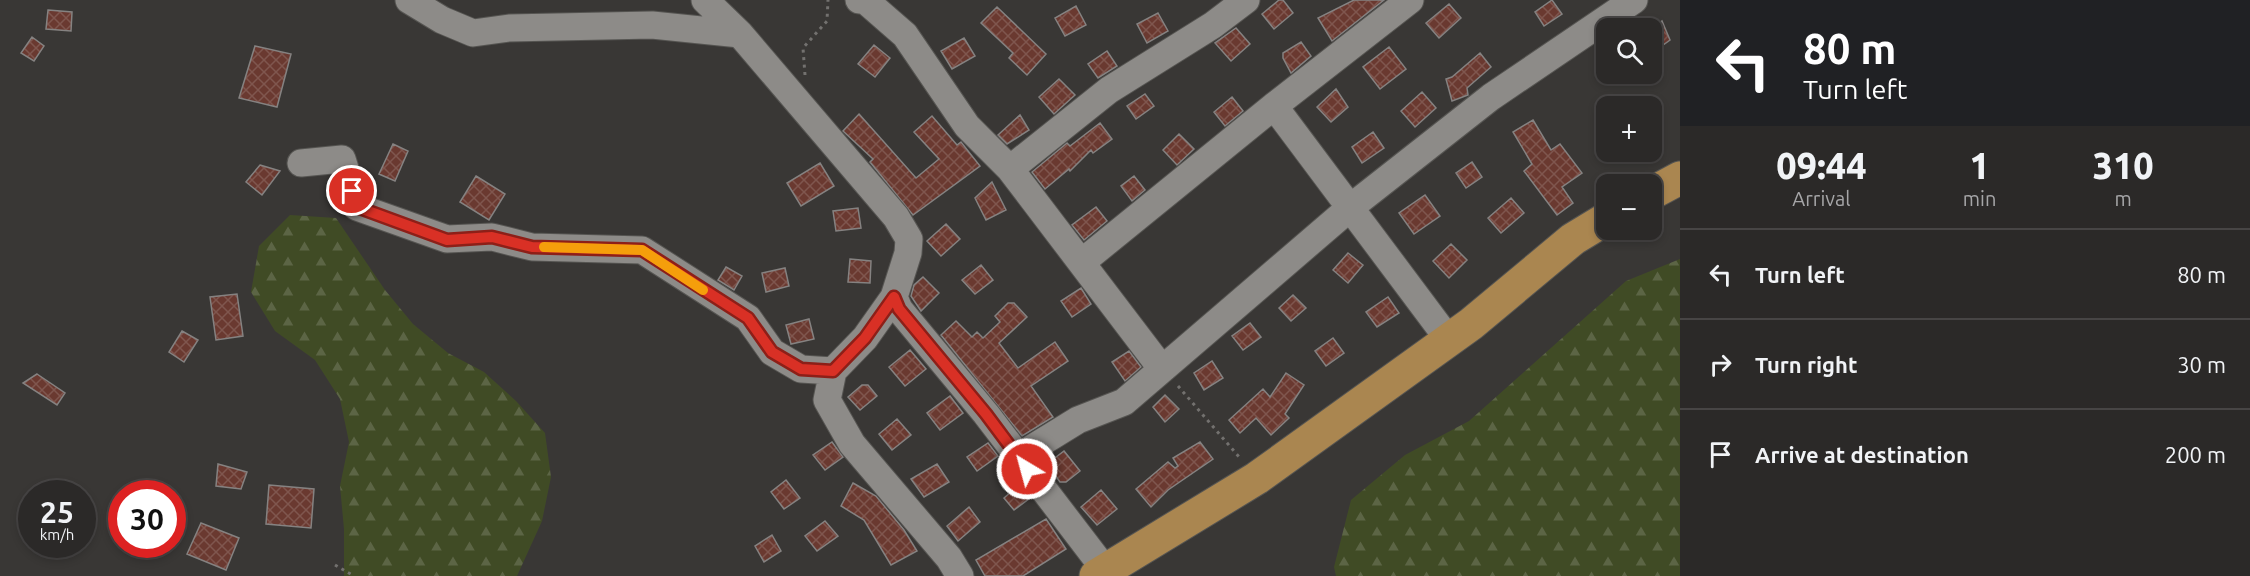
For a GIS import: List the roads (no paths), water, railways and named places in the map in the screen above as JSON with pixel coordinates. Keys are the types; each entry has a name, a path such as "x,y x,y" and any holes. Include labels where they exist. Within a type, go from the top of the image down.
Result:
{"main road":[{"path":"1662,188 1680,178"},
{"path":"1101,573 1257,478 1449,340 1574,239 1596,225"}],"street":[{"path":"409,0 442,20 473,33 509,28 652,24 740,34"},
{"path":"705,0 740,34 808,112 896,217 909,239 908,253 894,297 865,338 833,371 827,400 852,444 949,558 960,576"},
{"path":"860,0 867,2 905,35 967,126 1010,169 1162,369"},
{"path":"1010,169 1109,90 1213,25 1246,0"},
{"path":"1082,262 1274,106 1410,0"},
{"path":"1018,457 1078,420 1124,402 1351,207 1491,97 1634,0"},
{"path":"1274,106 1449,340"},
{"path":"301,163 342,159 357,207 447,240 492,237 532,247 642,250 748,318 772,352 801,369 833,371"},
{"path":"894,297 899,309 1018,457 1101,573"}]}
